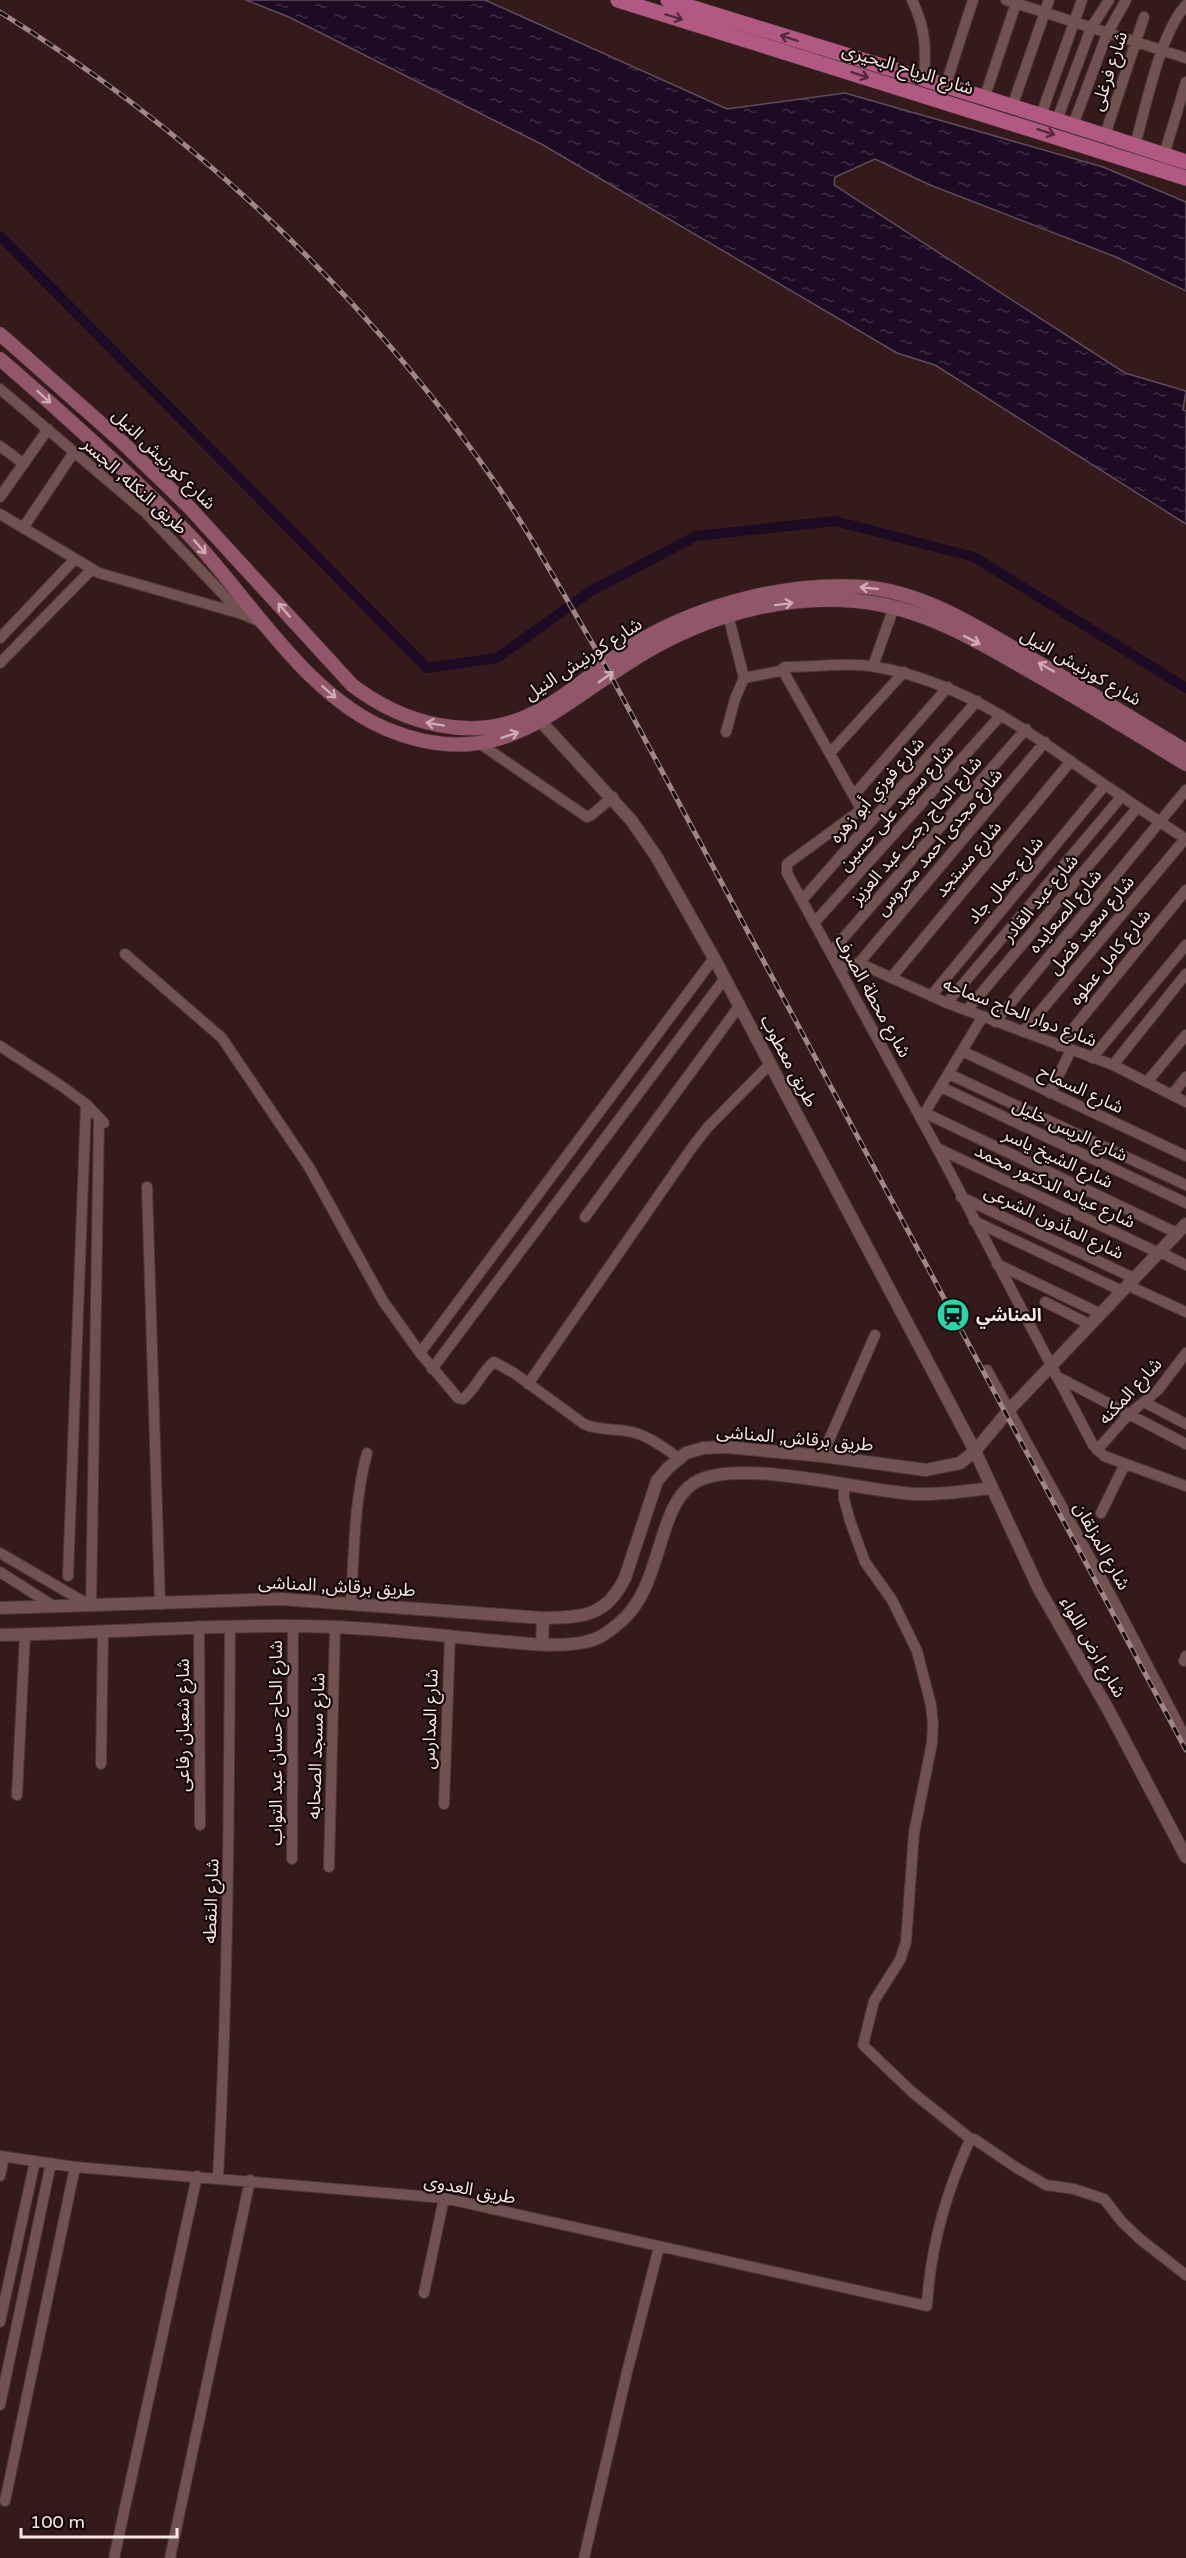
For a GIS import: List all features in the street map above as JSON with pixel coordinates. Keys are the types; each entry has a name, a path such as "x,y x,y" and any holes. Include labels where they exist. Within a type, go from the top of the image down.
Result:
{"main road":[{"name":"شارع الرياح البحيرى","path":"618,0 1186,178"},
{"name":"شارع الرياح البحيرى","path":"668,0 1186,162"},
{"name":"شارع كورنيش النيل","path":"0,334 122,442 189,507 335,669 371,700 392,712 438,726 487,726 537,718"},
{"name":"شارع كورنيش النيل","path":"0,359 147,493 194,541 320,685 362,717 386,729 436,744 479,743 520,732 669,626 721,606 771,593 864,588 899,593 1186,764"},
{"name":"شارع كورنيش النيل","path":"645,645 728,615 802,602 842,600 930,611 1012,648 1186,751"}],"street":[{"path":"912,0 920,16 926,37 924,81"},
{"path":"945,87 974,0"},
{"path":"1012,107 1049,0"},
{"path":"1041,116 1082,0"},
{"path":"1057,120 1091,28 1109,0"},
{"path":"1073,125 1107,34 1125,0"},
{"path":"984,99 1012,1 1186,58"},
{"path":"1135,145 1162,50 1175,18 1186,2"},
{"name":"شارع فرغلى","path":"1105,135 1144,17"},
{"path":"1164,155 1186,82"},
{"name":"طريق النكله, الجسر","path":"0,389 146,513 242,614"},
{"path":"0,497 4,484 24,464 48,429"},
{"path":"0,446 24,464"},
{"path":"23,528 74,452"},
{"path":"0,514 111,578 242,614 266,625"},
{"path":"0,638 75,559"},
{"path":"0,663 92,569"},
{"path":"873,666 894,607"},
{"path":"726,732 735,699 744,678 728,615"},
{"path":"744,678 782,669 873,666 904,672 948,687 1026,729 1186,839"},
{"path":"782,669 854,795 948,687"},
{"path":"830,753 904,672"},
{"name":"شارع فوزي أبو زهره","path":"802,900 977,701"},
{"name":"شارع سعيد على حسين","path":"814,923 1001,715"},
{"name":"طريق معطوب","path":"537,718 613,797 644,837 740,1005 980,1451"},
{"name":"شارع الحاج رجب عبد العزيز","path":"831,952 1026,729"},
{"name":"شارع مجدى احمد محروس","path":"859,963 1045,742"},
{"path":"479,743 587,817 613,797"},
{"name":"شارع مستجد","path":"891,978 1071,761"},
{"name":"شارع جمال جاد","path":"931,996 1105,785"},
{"name":"شارع الصعايده","path":"995,1022 1186,790"},
{"name":"شارع محطة الصرف","path":"854,795 859,805 858,812 787,864 787,873 923,1116 973,1221 1054,1371 1073,1411 1097,1450"},
{"path":"947,1003 1122,796"},
{"name":"شارع عبد القادر","path":"967,1011 1138,807"},
{"name":"شارع سعيد فضل","path":"1023,1032 1186,839"},
{"name":"شارع كامل عطوه","path":"1059,1046 1186,890"},
{"path":"1092,1058 1186,945"},
{"path":"125,954 222,1038 309,1167 382,1301 432,1369 458,1398 463,1399 494,1362 584,1424 633,1432 650,1439 679,1458"},
{"path":"420,1353 714,958"},
{"path":"839,967 859,963"},
{"name":"شارع دوار الحاج سماحه","path":"859,963 947,1003 1113,1065 1186,1102"},
{"path":"1113,1065 1186,974"},
{"path":"432,1369 725,978"},
{"path":"585,1217 740,1005"},
{"path":"923,1116 983,1016"},
{"path":"1147,1082 1186,1035"},
{"path":"0,1046 86,1104 102,1121 91,1606 0,1553"},
{"path":"1050,1093 1071,1050"},
{"name":"شارع السماح","path":"962,1051 1186,1156"},
{"path":"528,1384 693,1146 770,1064"},
{"path":"949,1074 1186,1185"},
{"path":"1172,1095 1186,1077"},
{"name":"شارع الريس خليل","path":"941,1087 1186,1203"},
{"path":"68,1576 86,1104"},
{"name":"شارع الشيخ ياسر","path":"923,1116 1181,1234"},
{"name":"شارع عياده الدكتور محمد","path":"937,1148 1159,1252"},
{"path":"147,1187 160,1604"},
{"name":"شارع المأذون الشرعى","path":"961,1197 1128,1284"},
{"path":"973,1221 1128,1284 1186,1312"},
{"name":"طريق برقاش, المناشى","path":"0,1608 271,1599 543,1618 577,1617 593,1613 607,1604 618,1592 625,1578 657,1481 686,1453 703,1448 726,1447 822,1456 926,1470 960,1463 980,1451 995,1426 1009,1410 1054,1371 1128,1284 1159,1252 1181,1234"},
{"path":"1159,1252 1186,1265"},
{"path":"997,1263 1101,1314"},
{"path":"1045,1302 1091,1325"},
{"path":"822,1456 875,1335"},
{"name":"شارع المكنه","path":"1097,1450 1128,1415 1158,1390 1186,1353"},
{"name":"شارع المزلقان","path":"987,1370 1117,1607 1186,1739"},
{"path":"1054,1371 1128,1415 1186,1444"},
{"path":"1144,1402 1186,1424"},
{"path":"1097,1450 1104,1456 1186,1486"},
{"name":"شارع ارض اللواء","path":"980,1451 990,1484 1039,1589 1109,1711 1186,1857"},
{"path":"351,1603 356,1514 359,1486 367,1453"},
{"path":"1101,1513 1125,1464"},
{"path":"0,1635 200,1626 293,1626 335,1627 542,1644 586,1642 608,1633 626,1618 641,1599 651,1578 672,1512 681,1496 693,1483 710,1476 729,1473 784,1476 913,1494 937,1495 990,1484"},
{"path":"844,1484 844,1499 865,1562 896,1608 917,1651 931,1705 933,1724 932,1743 914,1833 906,1942 900,1960 874,2001 863,2045 912,2092 972,2140 977,2140 1046,2185 1074,2189 1104,2199 1128,2228 1186,2275"},
{"path":"0,1572 55,1607"},
{"path":"542,1644 543,1618"},
{"name":"شارع شعبان رفاعى","path":"200,1626 200,1825"},
{"name":"شارع النقطه","path":"218,2177 224,2071 229,1841 230,1626"},
{"name":"شارع الحاج حسان عبد التواب","path":"292,1859 293,1626"},
{"name":"شارع مسجد الصحابه","path":"329,1867 335,1627"},
{"path":"101,1764 104,1632"},
{"path":"17,1795 25,1634"},
{"name":"شارع المدارس","path":"444,1804 450,1636"},
{"name":"طريق العدوى","path":"2,2156 75,2167 218,2177 444,2198 927,2306 930,2276 945,2205 954,2175 972,2140"},
{"path":"0,2176 2,2156"},
{"path":"0,2322 35,2161"},
{"path":"0,2405 51,2163"},
{"path":"5,2501 75,2167"},
{"path":"114,2558 197,2176"},
{"path":"170,2558 250,2180"},
{"path":"424,2293 444,2198"},
{"path":"584,2558 658,2247"}],"water":[{"path":"246,0 485,0 727,109 845,93 1103,167 1186,202 1186,291 1116,257 930,185 875,159 835,177 834,185 1125,373 1186,391 1183,410 1186,411 1186,524 935,365 897,353 543,145 289,17"}],"waterway":[{"path":"0,236 427,668 497,658 591,591 696,536 835,521 974,557 1186,688"}],"railway":[{"path":"0,12 73,60 143,111 210,166 274,224 335,285 393,350 448,417 499,488 604,663 1186,1750"}],"place":[{"name":"المناشي","path":"953,1315"}]}
